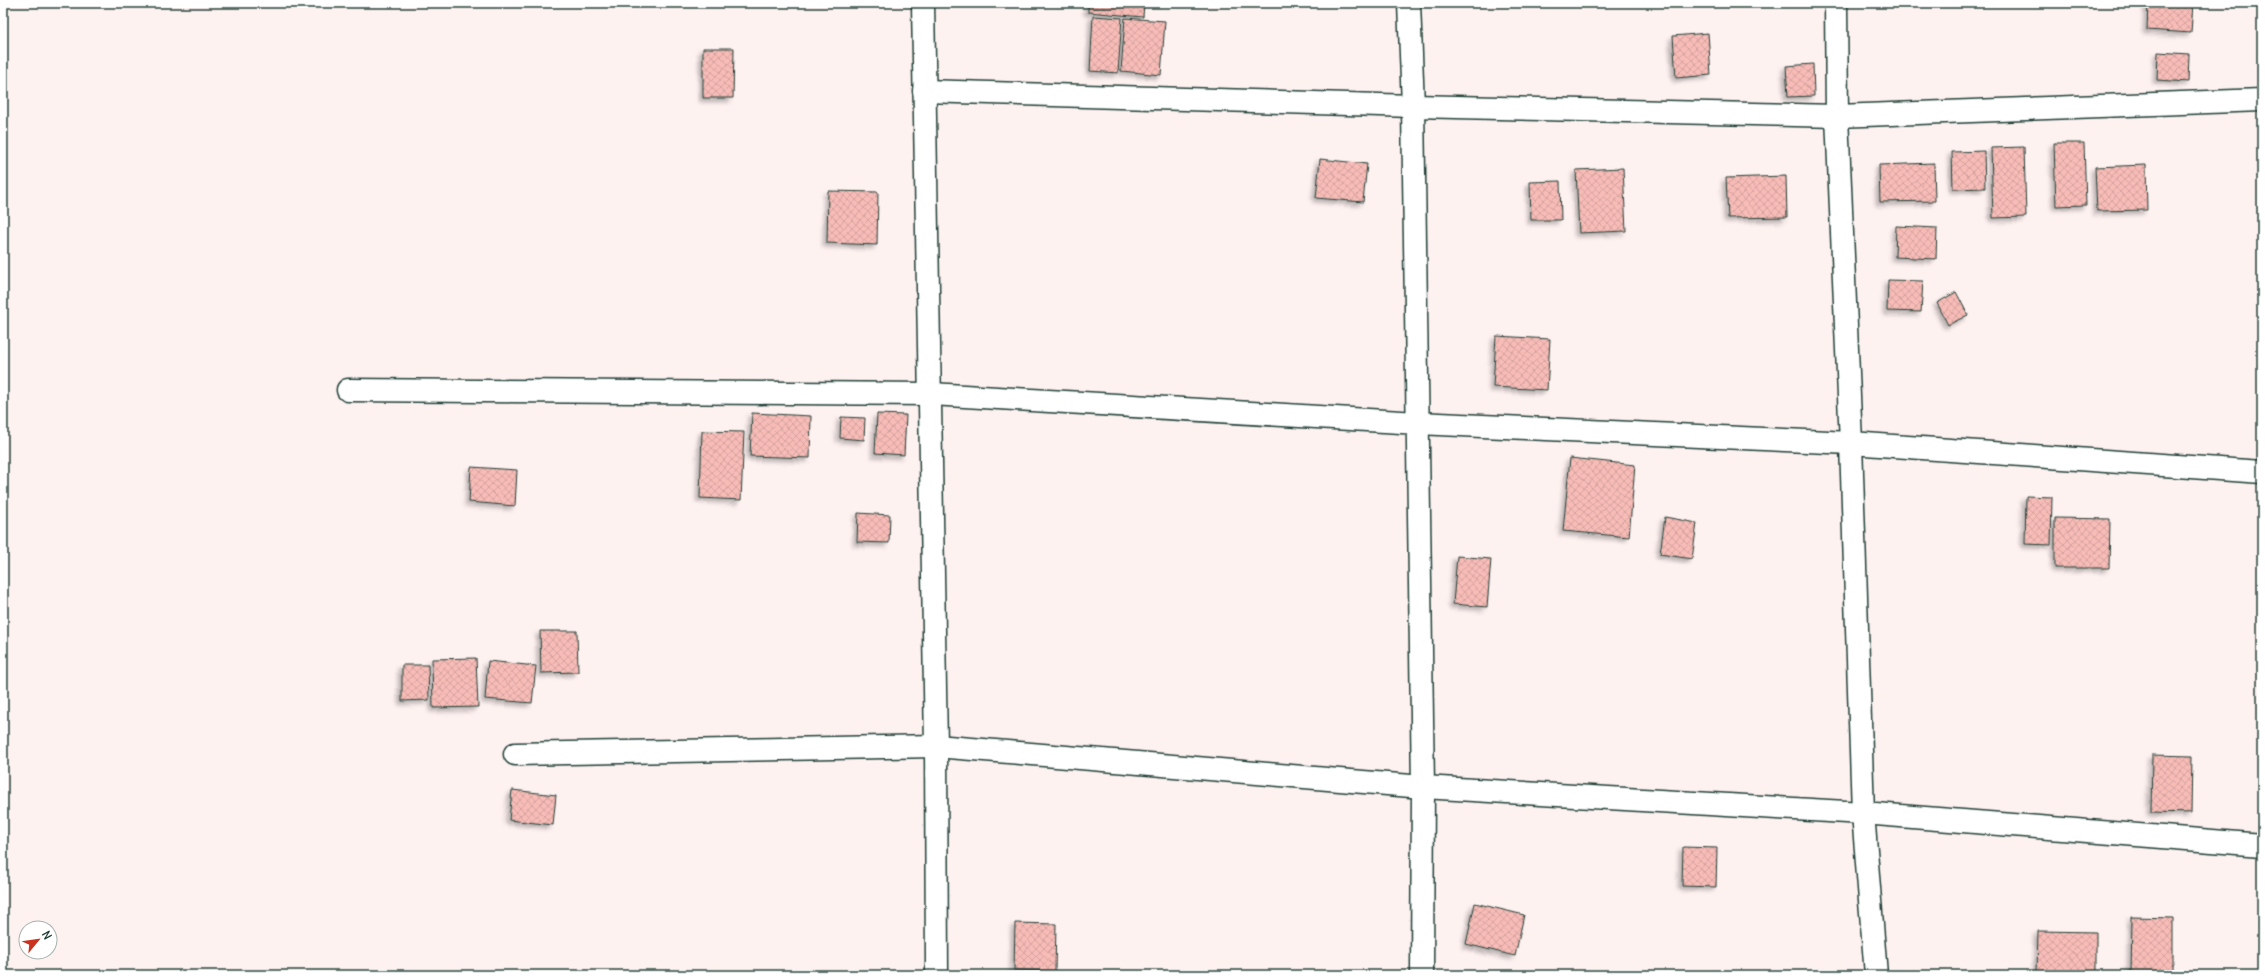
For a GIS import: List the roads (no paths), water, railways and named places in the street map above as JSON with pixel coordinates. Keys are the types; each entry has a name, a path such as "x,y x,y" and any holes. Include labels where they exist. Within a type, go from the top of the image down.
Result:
{"street":[{"path":"923,3 936,746 936,975"},
{"path":"1409,3 1413,106 1423,787 1422,975"},
{"path":"1836,3 1837,116 1851,443 1863,813 1876,975"},
{"path":"924,91 1413,106 1837,116 2262,100"},
{"path":"348,390 931,394 1418,423 1851,443 2262,472"},
{"path":"515,754 936,746 1423,787 1863,813 2262,845"}]}
